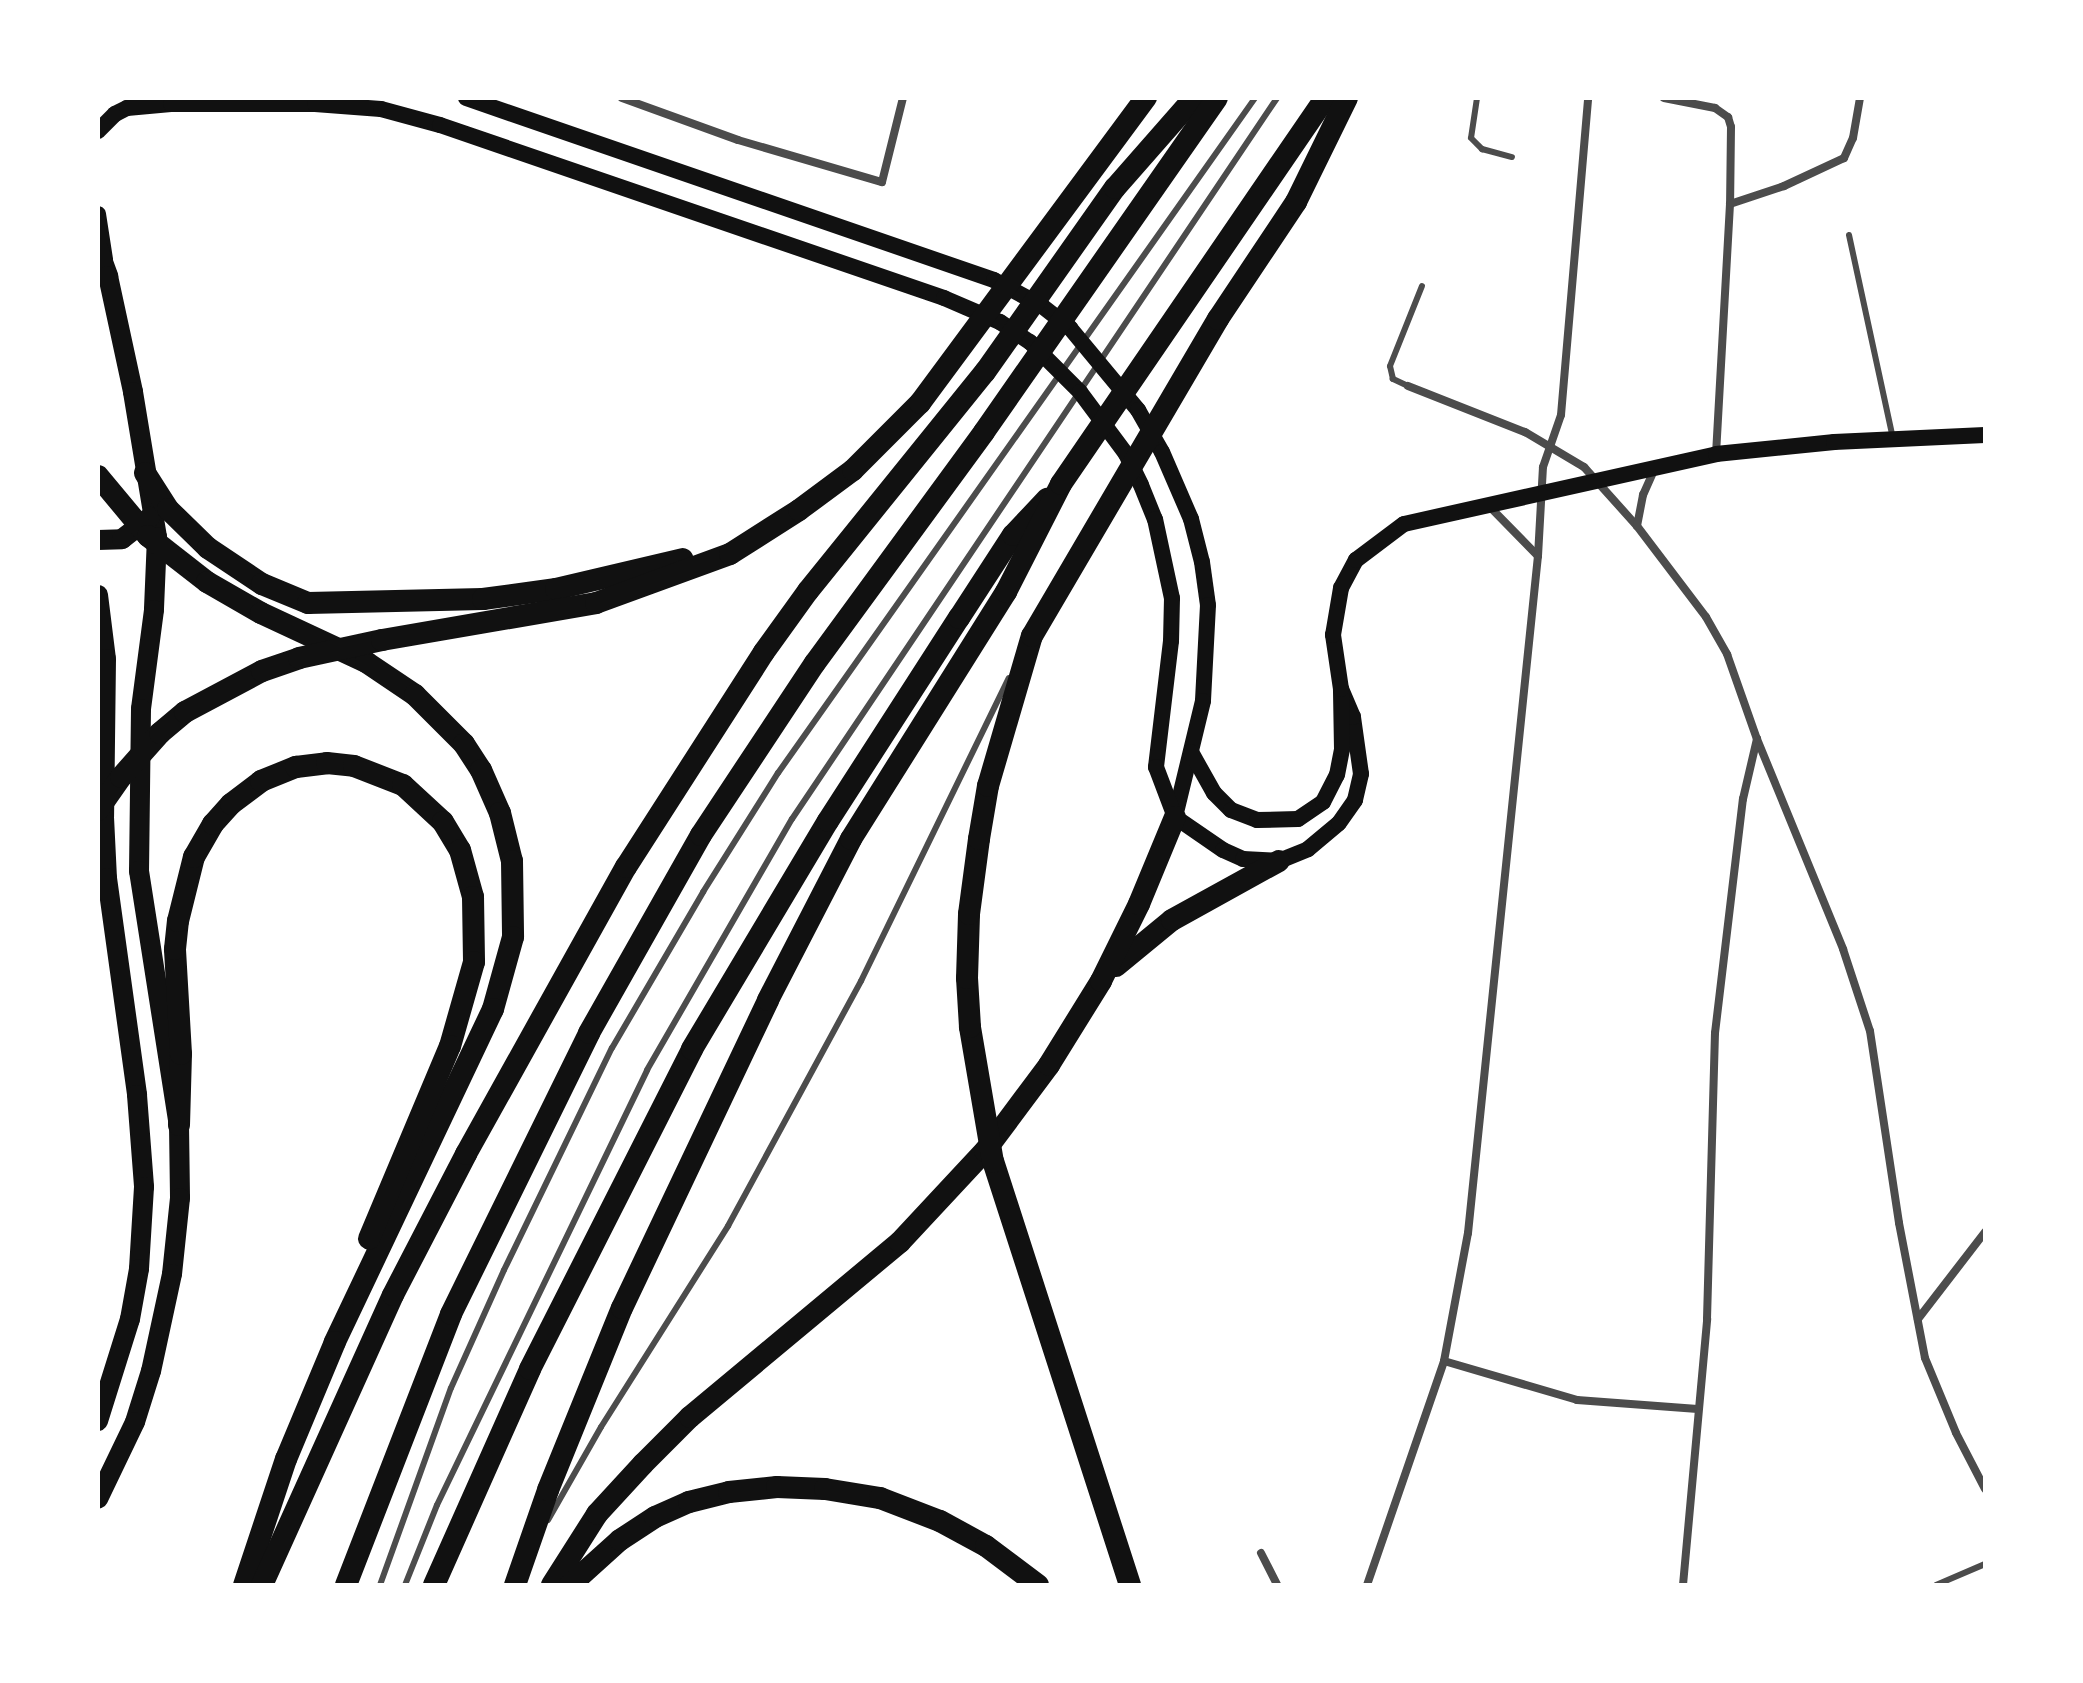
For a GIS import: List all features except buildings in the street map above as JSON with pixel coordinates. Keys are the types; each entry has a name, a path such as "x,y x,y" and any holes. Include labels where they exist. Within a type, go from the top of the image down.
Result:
{"highway":[{"path":"98,810 121,777 177,719 222,690 262,671 299,658 382,640 596,603 696,569 730,554 757,536 853,470 920,403 1146,98"},
{"path":"262,1585 393,1295 466,1154 626,867 764,652 808,591 955,409 1115,188 1194,98"},
{"path":"346,1585 451,1314 589,1033 701,835 759,745 984,432 1217,98"},
{"path":"515,1585 587,1388 768,1000 851,839 1006,592 1061,484 1325,98"},
{"path":"1130,1585 993,1162 970,1027 969,914 979,839 988,786 1032,636 1108,502 1302,191 1347,98"},
{"path":"145,473 168,509 208,548 262,584 308,603 483,599 556,589 651,569 757,536"},
{"path":"98,476 148,536 207,582 261,613 366,662 432,711 473,757 500,813 515,885 513,937 493,1009 335,1342 286,1459 244,1585"},
{"path":"434,1585 530,1369 692,1049 828,821 966,606 1013,535 1061,484"},
{"path":"179,1125 181,1054 175,949 178,921 194,857 213,824 231,804 261,781 296,767 327,763 354,766 403,785 443,822 460,850 473,897 474,962 450,1046 369,1240 335,1342"},
{"path":"552,1585 597,1514 690,1417 855,1281 930,1212 1016,1110 1101,981 1134,915 1175,817"},
{"path":"1101,981 1124,957 1172,920 1279,861"},
{"path":"570,1585 620,1540 655,1517 702,1498 777,1487 825,1489 880,1498 940,1521 986,1546 1038,1585"}],"main road":[{"path":"466,98 994,280 1042,306 1070,328 1138,410 1174,477 1191,519 1202,562 1208,605 1204,688 1175,817"},
{"path":"98,131 115,114 127,108 241,101 382,103 944,298 1000,322 1039,350 1108,426 1126,454 1155,519 1172,598 1171,641 1156,767 1165,800 1175,817 1223,850 1243,859 1279,861 1308,849 1327,835 1355,800 1361,774 1358,740 1341,689"},
{"path":"98,214 133,392 158,568 141,709 138,848 143,909 179,1125 177,1235 167,1301 135,1422 98,1499"},
{"path":"98,248 108,276"},
{"path":"1191,752 1214,793 1231,810 1257,820 1298,819 1323,802 1337,775 1342,749 1341,689 1333,635 1341,588 1356,560 1404,524 1716,454 1893,439 1985,435"},
{"path":"98,540 122,539 152,515"},
{"path":"98,595 106,659 105,847 117,964 137,1095 144,1187 139,1269 130,1319 98,1421"}],"street":[{"path":"622,98 738,140 882,182 903,98"},
{"path":"1367,1585 1444,1361 1468,1233 1538,556 1543,467 1553,447 1561,415 1588,98"},
{"path":"1664,98 1715,108 1728,117 1730,204 1716,454"},
{"path":"1730,204 1784,186 1844,158 1853,138 1860,98"},
{"path":"1408,386 1497,419 1553,447 1584,467 1637,526 1706,617 1727,654 1757,739 1843,949 1870,1031 1899,1223 1925,1358 1956,1433 1985,1489"},
{"path":"1637,526 1643,495 1654,469"},
{"path":"1488,504 1538,556"},
{"path":"1683,1585 1707,1319 1715,1033 1743,799 1757,739"},
{"path":"1918,1319 1985,1232"},
{"path":"1444,1361 1577,1400 1698,1409"},
{"path":"1261,1553 1277,1585"}],"lane":[{"path":"380,1585 451,1388 504,1270 612,1048 778,773 1255,98"},
{"path":"405,1585 437,1505 647,1070 792,819 1025,468 1277,98"},
{"path":"1477,98 1471,138 1482,149 1512,157"},
{"path":"1849,235 1893,439"},
{"path":"1408,386 1393,379 1390,366 1422,286"},
{"path":"524,1561 601,1427 728,1226 861,981 1032,636"},
{"path":"1936,1585 1985,1564"}]}
